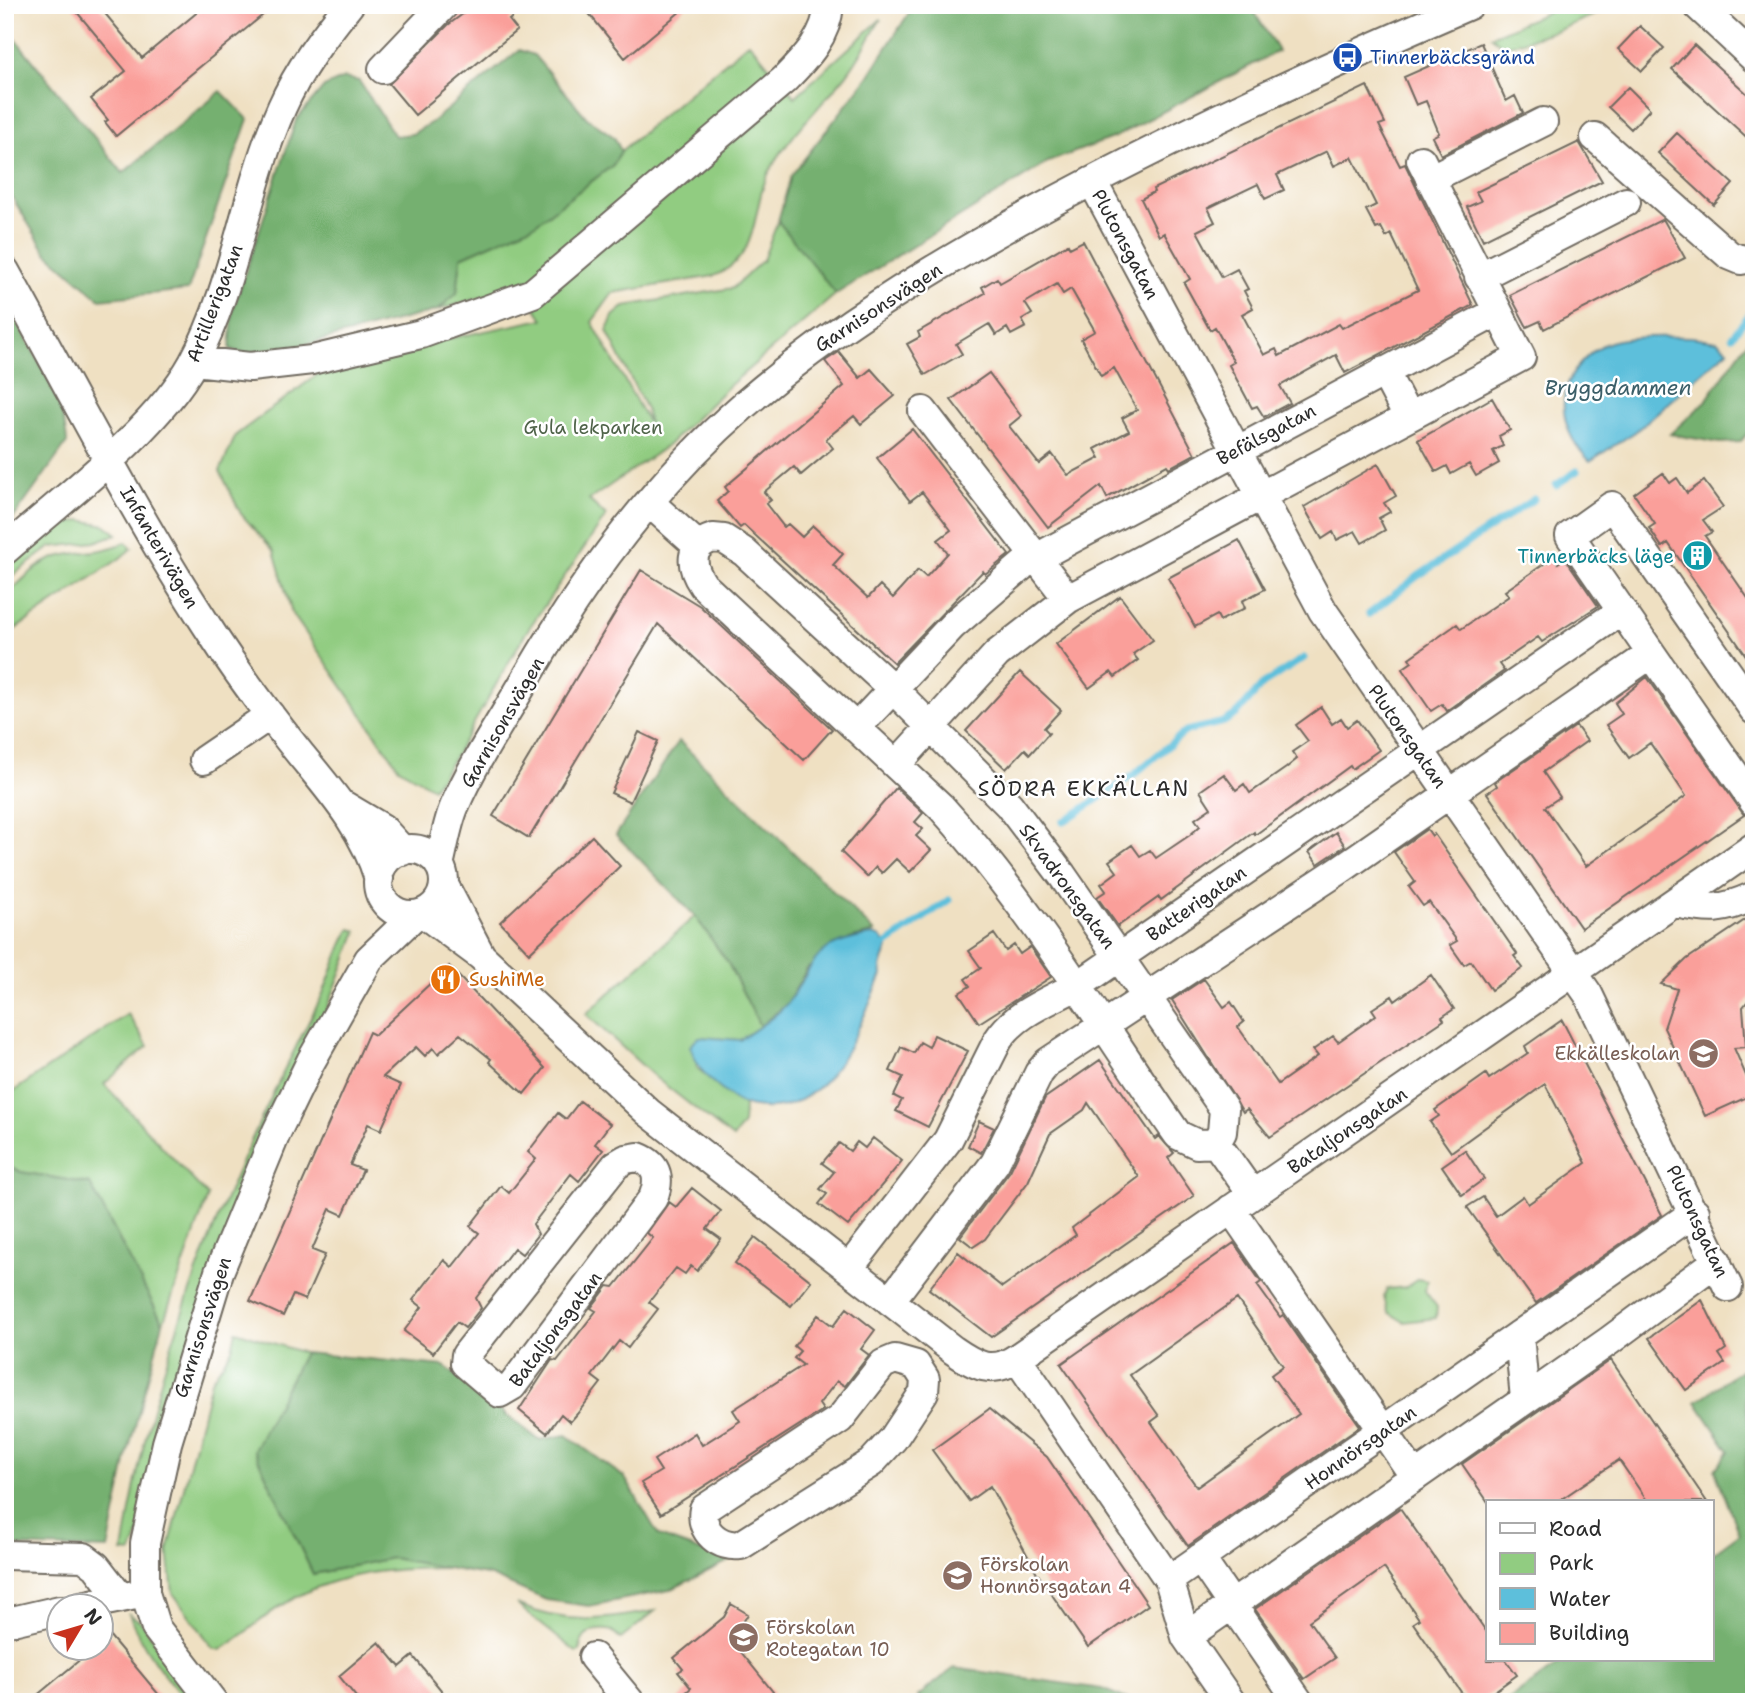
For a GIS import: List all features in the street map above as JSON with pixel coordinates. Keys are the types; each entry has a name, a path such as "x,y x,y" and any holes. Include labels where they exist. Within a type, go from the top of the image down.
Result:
{"street":[{"name":"Artillerigatan","path":"5,550 162,406 194,360 223,288 281,109 301,68 349,5"},
{"path":"383,69 444,5"},
{"path":"194,360 250,367 312,360 421,334 533,293 784,80 806,58 828,24 829,5"},
{"name":"Garnisonsvägen","path":"406,850 454,806 556,629 610,550 650,503 743,407 830,336 951,259 1092,181 1284,85 1469,5"},
{"path":"1697,5 1754,58"},
{"path":"896,765 997,654 1069,598 1521,357 1425,169 1542,122"},
{"path":"1595,137 1729,255 1741,260 1754,258"},
{"name":"Plutonsgatan","path":"1092,181 1323,611 1574,972 1593,1005 1695,1212 1728,1287"},
{"path":"1479,277 1626,202"},
{"name":"Infanterivägen","path":"5,271 108,458 208,628 270,715 343,804 366,844 380,886"},
{"name":"Befälsgatan","path":"856,728 962,617 1036,557 1497,312"},
{"path":"1384,371 1408,417"},
{"path":"923,411 1069,598"},
{"path":"650,503 698,546 692,562 703,585 966,834 1076,986 1178,1135 1197,1144 1216,1143 1242,1202 1383,1431 1415,1477"},
{"path":"1754,710 1612,506 1570,536 1754,802"},
{"name":"Skvadronsgatan","path":"698,546 713,538 734,544 893,689 1009,805 1224,1109 1222,1132 1216,1143"},
{"name":"Batterigatan","path":"849,1268 948,1140 1003,1032 1052,996 1076,986 1119,957 1622,611"},
{"path":"890,1301 995,1163 1039,1073 1048,1062 1148,999 1651,654"},
{"path":"204,760 270,715"},
{"name":"Infanterivägen","path":"343,804 382,828 406,850"},
{"name":"Garnisonsvägen","path":"442,875 454,806"},
{"name":"Bataljonsgatan","path":"419,914 481,956 615,1084 671,1130 936,1336 978,1366 999,1368 1754,847"},
{"path":"406,850 429,855 442,875 435,905 419,914 394,910 380,886 386,862 406,850"},
{"name":"Bataljonsgatan","path":"442,875 481,956"},
{"name":"Garnisonsvägen","path":"369,959 380,886"},
{"path":"1675,903 1711,910 1727,908 1754,896"},
{"name":"Garnisonsvägen","path":"213,1702 133,1595 143,1560 154,1496 187,1366 219,1272 277,1130 321,1042 369,959 419,914"},
{"path":"647,1160 671,1130"},
{"name":"Bataljonsgatan","path":"626,1158 647,1160 656,1170 659,1183 653,1198 512,1386 500,1393 471,1371 464,1363 466,1355 616,1165 626,1158"},
{"name":"Honnörsgatan","path":"1169,1580 1695,1212"},
{"path":"1186,1637 1717,1261"},
{"path":"1519,1335 1525,1399"},
{"path":"916,1365 936,1336"},
{"path":"1017,1358 1169,1580 1186,1637 1231,1702"},
{"path":"895,1359 916,1365 925,1379 924,1392 892,1439 871,1463 741,1545 730,1546 713,1537 703,1517 704,1509 812,1440 839,1419 883,1364 895,1359"},
{"path":"5,1555 84,1557 133,1595"},
{"path":"1200,1558 1299,1702"},
{"path":"116,1598 133,1595"},
{"path":"8,1622 46,1614"},
{"path":"593,1657 630,1702"}],"green space":[{"path":"914,5 1250,5 1278,51 1115,137 1048,162 836,294 778,221 791,176 868,77"},
{"path":"1564,5 1617,5 1561,29 1504,47 1491,36"},
{"name":"Gula lekparken","path":"881,19 847,74 798,131 772,167 760,198 754,228 742,255 714,276 613,293 592,322 649,424 646,409 607,331 613,316 625,306 733,288 763,260 778,221 836,294 729,386 668,445 589,500 606,516 525,634 455,756 433,788 399,768 292,613 274,551 241,514 220,471 236,435 321,372 384,352 543,319 533,304 787,88 795,97"},
{"path":"5,26 123,173 221,91 248,119 188,290 100,299 46,252 5,186"},
{"path":"749,42 777,76 534,278 501,292 438,310 457,293 461,257 534,225 613,165 621,151"},
{"path":"519,50 534,55 587,118 614,137 621,151 613,165 534,225 461,257 457,293 438,310 255,358 230,349 233,310 296,120 324,87 344,78 359,81 395,136 412,134 432,122"},
{"path":"5,302 34,352 60,407 67,443 5,530"},
{"path":"1754,332 1754,426 1740,442 1720,443 1670,434 1705,402"},
{"path":"81,520 105,525 117,534 95,542 51,547 5,581 5,568 31,545 59,528"},
{"path":"126,542 132,548 119,559 5,636 5,596 33,570 61,556 106,549"},
{"path":"679,741 875,932 850,939 807,969 787,1004 760,1026 728,963 695,916 616,835"},
{"path":"695,916 728,963 760,1026 740,1040 700,1037 697,1068 744,1106 743,1124 733,1138 656,1078 586,1014"},
{"path":"351,929 357,931 132,1553 123,1552 136,1479 153,1408 198,1268 255,1132 320,1000 343,941"},
{"path":"128,1014 148,1046 104,1084 208,1196 163,1323 90,1184 21,1172 5,1164 5,1097"},
{"path":"5,1164 21,1172 90,1184 163,1323 128,1452 108,1549 5,1546"},
{"path":"1418,1279 1427,1281 1425,1291 1437,1307 1436,1318 1404,1322 1388,1312 1384,1297 1387,1289 1406,1287"},
{"path":"236,1331 304,1353 254,1450 313,1574 392,1558 446,1568 384,1571 324,1585 277,1608 220,1650 213,1648 173,1593 168,1551 211,1381 232,1349"},
{"path":"304,1353 444,1366 539,1440 566,1435 625,1478 659,1536 729,1561 670,1590 589,1606 546,1600 491,1576 392,1558 313,1574 254,1450"},
{"path":"1742,1369 1749,1428 1743,1506 1754,1577 1754,1702 1505,1702 1562,1662 1714,1662 1714,1553 1739,1534 1715,1470 1729,1451 1696,1402"},
{"path":"516,1604 552,1616 585,1619 655,1611 621,1639 612,1631 590,1633 583,1640 580,1651 576,1652"},
{"path":"129,1614 140,1621 199,1702 186,1702 169,1681 147,1649"},
{"path":"954,1668 1102,1689 1134,1702 926,1702 917,1697"}],"water":[{"name":"Bryggdammen","path":"1640,337 1691,337 1717,341 1728,350 1635,432 1590,461 1573,439 1564,414 1566,389 1580,364 1597,348 1610,342"},
{"path":"873,935 882,938 888,948 881,966 882,975 852,1040 825,1081 807,1096 787,1105 763,1108 751,1107 733,1099 707,1076 697,1063 690,1046 699,1037 740,1040 783,1007 812,964 827,949"}],"building":[{"path":"71,5 98,5 142,58 206,5 275,5 116,136 105,122 108,120 91,99 126,71"},
{"path":"475,5 527,5 509,20 517,30 415,115 389,84 448,25"},
{"path":"582,5 688,5 625,58"},
{"path":"1640,26 1664,48 1642,71 1618,49"},
{"path":"1481,43 1506,101 1515,96 1523,113 1441,155 1432,137 1439,133 1426,101 1416,105 1404,77"},
{"path":"1694,45 1754,100 1754,144 1672,69"},
{"path":"1367,86 1385,123 1379,125 1400,166 1405,164 1473,305 1345,373 1336,355 1280,386 1290,403 1264,417 1257,406 1252,408 1229,365 1234,362 1215,327 1210,330 1184,283 1190,279 1164,233 1159,236 1141,199 1154,192 1153,189","holes":["1327,151 1334,166 1352,157 1376,205 1366,210 1376,229 1381,227 1386,237 1391,234 1418,290 1342,328 1339,324 1279,356 1276,349 1264,355 1242,314 1253,308 1244,291 1248,289 1237,269 1222,277 1197,231 1215,222 1208,208 1258,184 1265,199 1284,190 1277,175"]},
{"path":"1628,87 1650,109 1631,129 1608,107"},
{"path":"1677,133 1733,184 1714,205 1658,153"},
{"path":"1579,142 1602,181 1483,240 1467,207 1481,201 1476,192"},
{"path":"1663,219 1685,258 1544,329 1540,321 1527,327 1510,295"},
{"path":"1083,241 1195,454 1169,468 1167,465 1107,498 1101,486 1048,527 951,400 989,373 1021,416 1009,426 1039,464 1052,454 1068,475 1100,458 1095,449 1129,431 1122,418 1137,410 1114,368 1101,376 1081,339 1095,331 1071,289 1063,294 1057,284 1025,303 1032,314 1022,320 1026,327 1011,335 1007,328 996,335 989,324 956,344 962,354 925,375 907,344 920,337 918,332 985,293 982,287 997,278 1000,283 1068,244 1070,248"},
{"path":"839,352 860,378 871,369 895,396 861,424 854,416 826,439 833,448 801,475 794,467 764,492 771,500 766,504 784,527 788,524 802,537 813,526 843,554 833,565 868,598 880,585 893,598 918,570 926,577 948,553 938,540 951,530 922,492 910,501 877,458 912,429 1009,555 985,574 983,571 894,663 744,525 740,528 717,501 728,491 725,487 844,386 825,361"},
{"path":"1492,398 1510,430 1499,436 1503,446 1493,451 1499,463 1476,476 1469,464 1451,474 1447,466 1436,472 1418,440"},
{"path":"1378,464 1396,496 1384,503 1390,512 1379,518 1385,530 1362,543 1355,531 1337,540 1333,532 1322,539 1304,507"},
{"name":"Tinnerbäcks läge","path":"1663,473 1670,483 1677,478 1687,493 1704,481 1723,507 1703,520 1712,532 1705,536 1754,607 1754,667 1668,543 1662,547 1649,528 1655,524 1634,494"},
{"path":"1239,540 1265,589 1242,601 1245,608 1220,621 1217,615 1195,627 1168,578"},
{"path":"1554,557 1558,563 1565,558 1598,606 1542,642 1538,637 1499,664 1504,671 1447,711 1442,704 1431,711 1402,669 1412,662 1409,658 1457,624 1461,629 1509,596 1505,591"},
{"path":"641,570 700,606 832,729 804,760 658,624 529,838 493,816"},
{"path":"1120,596 1153,640 1133,654 1138,660 1115,677 1111,672 1089,688 1056,644"},
{"path":"1020,672 1061,710 1044,728 1049,733 1030,754 1025,749 1006,769 966,731"},
{"path":"1647,677 1744,815 1581,928 1487,793 1497,786 1495,782 1576,726 1587,741 1543,772 1560,797 1545,807 1586,866 1686,796 1650,743 1629,758 1606,725 1622,714 1615,703"},
{"path":"1321,707 1332,724 1341,718 1347,727 1357,720 1379,750 1352,769 1350,766 1161,900 1159,897 1118,926 1097,897 1106,891 1101,884 1117,872 1109,861 1132,845 1140,856 1150,850 1156,858 1190,835 1200,826 1195,819 1211,808 1200,791 1224,774 1236,790 1244,784 1250,793 1286,768 1297,759 1292,752 1308,741 1296,725"},
{"path":"639,732 658,741 630,802 611,793"},
{"path":"896,788 923,813 915,822 923,829 916,836 931,850 910,872 896,859 882,873 876,867 867,877 841,852"},
{"path":"1427,829 1432,836 1434,834 1517,954 1514,956 1523,968 1491,990 1471,961 1464,965 1450,945 1457,941 1429,902 1423,906 1409,887 1415,882 1394,852"},
{"path":"1336,832 1345,846 1318,864 1309,852"},
{"path":"592,836 620,866 529,953 500,922"},
{"path":"1754,914 1754,993 1743,1007 1746,1047 1734,1048 1754,1094 1705,1116 1664,1028 1677,989 1661,984 1687,959"},
{"path":"994,934 1006,951 1014,945 1020,954 1030,947 1051,977 979,1023 959,993 970,986 965,979 981,968 969,951"},
{"path":"449,966 545,1068 524,1094 489,1062 491,1059 460,1034 438,1054 433,1048 425,1056 416,1047 383,1077 401,1085 381,1130 368,1124 350,1165 363,1170 343,1215 330,1209 312,1250 325,1255 305,1300 293,1295 283,1316 250,1301 369,1032 375,1035"},
{"path":"1431,975 1454,1009 1442,1017 1444,1020 1270,1137 1247,1109 1243,1112 1172,1000 1204,979 1224,1007 1231,1002 1244,1022 1238,1027 1278,1084 1318,1056 1313,1050 1333,1036 1338,1042 1376,1015 1372,1009 1392,996 1395,1001"},
{"path":"1562,1020 1662,1215 1536,1303 1467,1207 1483,1197 1496,1216 1523,1196 1528,1204 1586,1163 1545,1084 1451,1152 1430,1122 1439,1116 1435,1110 1486,1074 1489,1079 1528,1053 1525,1046"},
{"path":"934,1035 968,1051 928,1127 896,1111 902,1100 894,1096 903,1077 890,1071 901,1047 914,1053 920,1042 929,1047"},
{"path":"1100,1060 1155,1139 1159,1136 1174,1153 1168,1158 1194,1196 991,1337 929,1289 958,1252 1002,1287 1076,1235 1072,1228 1139,1177 1088,1103 1084,1110 1050,1134 1028,1182 985,1239 973,1247 960,1237 1010,1171 1045,1098"},
{"path":"580,1101 610,1124 595,1144 603,1150 579,1181 571,1174 533,1224 538,1234 522,1254 514,1248 476,1298 481,1308 465,1328 457,1322 433,1353 404,1331 422,1307 413,1300 444,1260 452,1267 479,1233 470,1226 501,1186 509,1193 536,1159 528,1152 558,1113 566,1119"},
{"path":"979,1121 994,1128 981,1153 968,1146"},
{"path":"873,1138 902,1161 848,1226 819,1204 827,1194 820,1189 834,1172 822,1163 839,1143 850,1151 857,1142 865,1148"},
{"path":"1465,1150 1484,1179 1462,1195 1442,1166"},
{"path":"692,1188 721,1211 707,1229 721,1239 697,1271 691,1266 685,1274 676,1268 649,1302 658,1309 628,1348 619,1341 592,1376 601,1383 577,1414 570,1422 561,1414 547,1433 519,1410 552,1360 557,1361 596,1311 591,1308 608,1286 614,1287 653,1238 647,1233 669,1202 676,1207"},
{"path":"755,1237 811,1281 791,1306 735,1263"},
{"path":"1234,1243 1261,1282 1257,1285 1280,1317 1283,1315 1360,1426 1188,1546 1061,1364","holes":["1237,1299 1283,1366 1271,1375 1299,1414 1197,1487 1151,1422 1159,1416 1130,1375"]},
{"path":"1702,1300 1726,1349 1719,1354 1725,1363 1686,1390 1649,1338"},
{"path":"847,1308 875,1330 861,1349 869,1355 845,1386 837,1381 819,1404 823,1410 661,1514 641,1483 661,1471 654,1460 695,1433 702,1445 740,1421 733,1410 803,1365 794,1358 800,1351 794,1346 818,1315 833,1326"},
{"path":"1611,1360 1706,1500 1647,1500 1619,1460 1560,1500 1487,1500 1462,1464"},
{"path":"989,1409 1047,1457 1148,1605 1088,1647 1037,1573 990,1486 969,1501 932,1450"},
{"path":"1400,1508 1486,1631 1486,1662 1507,1662 1517,1675 1479,1702 1468,1702 1413,1623 1419,1619 1384,1568 1309,1621 1335,1658 1304,1679 1255,1609"},
{"path":"731,1604 748,1614 732,1641 774,1693 763,1702 675,1702 691,1688 678,1672 683,1669 674,1658 724,1617"},
{"path":"379,1642 400,1667 413,1656 451,1702 360,1702 339,1676"},
{"path":"116,1643 165,1702 29,1702 77,1662 116,1662"}],"waterway":[{"path":"1732,336 1754,309"},
{"path":"1556,485 1577,471"},
{"path":"1369,614 1418,576 1534,499"},
{"path":"1063,822 1131,777 1186,731 1224,722 1238,713 1263,684 1304,658"},
{"path":"887,944 949,900"}],"place":[{"name":"Tinnerbäcksgränd","path":"1347,57"},
{"name":"Tinnerbäcks läge","path":"1697,556"},
{"name":"SushiMe","path":"446,979"},
{"name":"Ekkälleskolan","path":"1703,1053"},
{"name":"Förskolan Honnörsgatan 4","path":"957,1575"},
{"name":"Förskolan Rotegatan 10","path":"743,1638"}],"district":[{"name":"SÖDRA EKKÄLLAN","path":"1084,789"}]}
